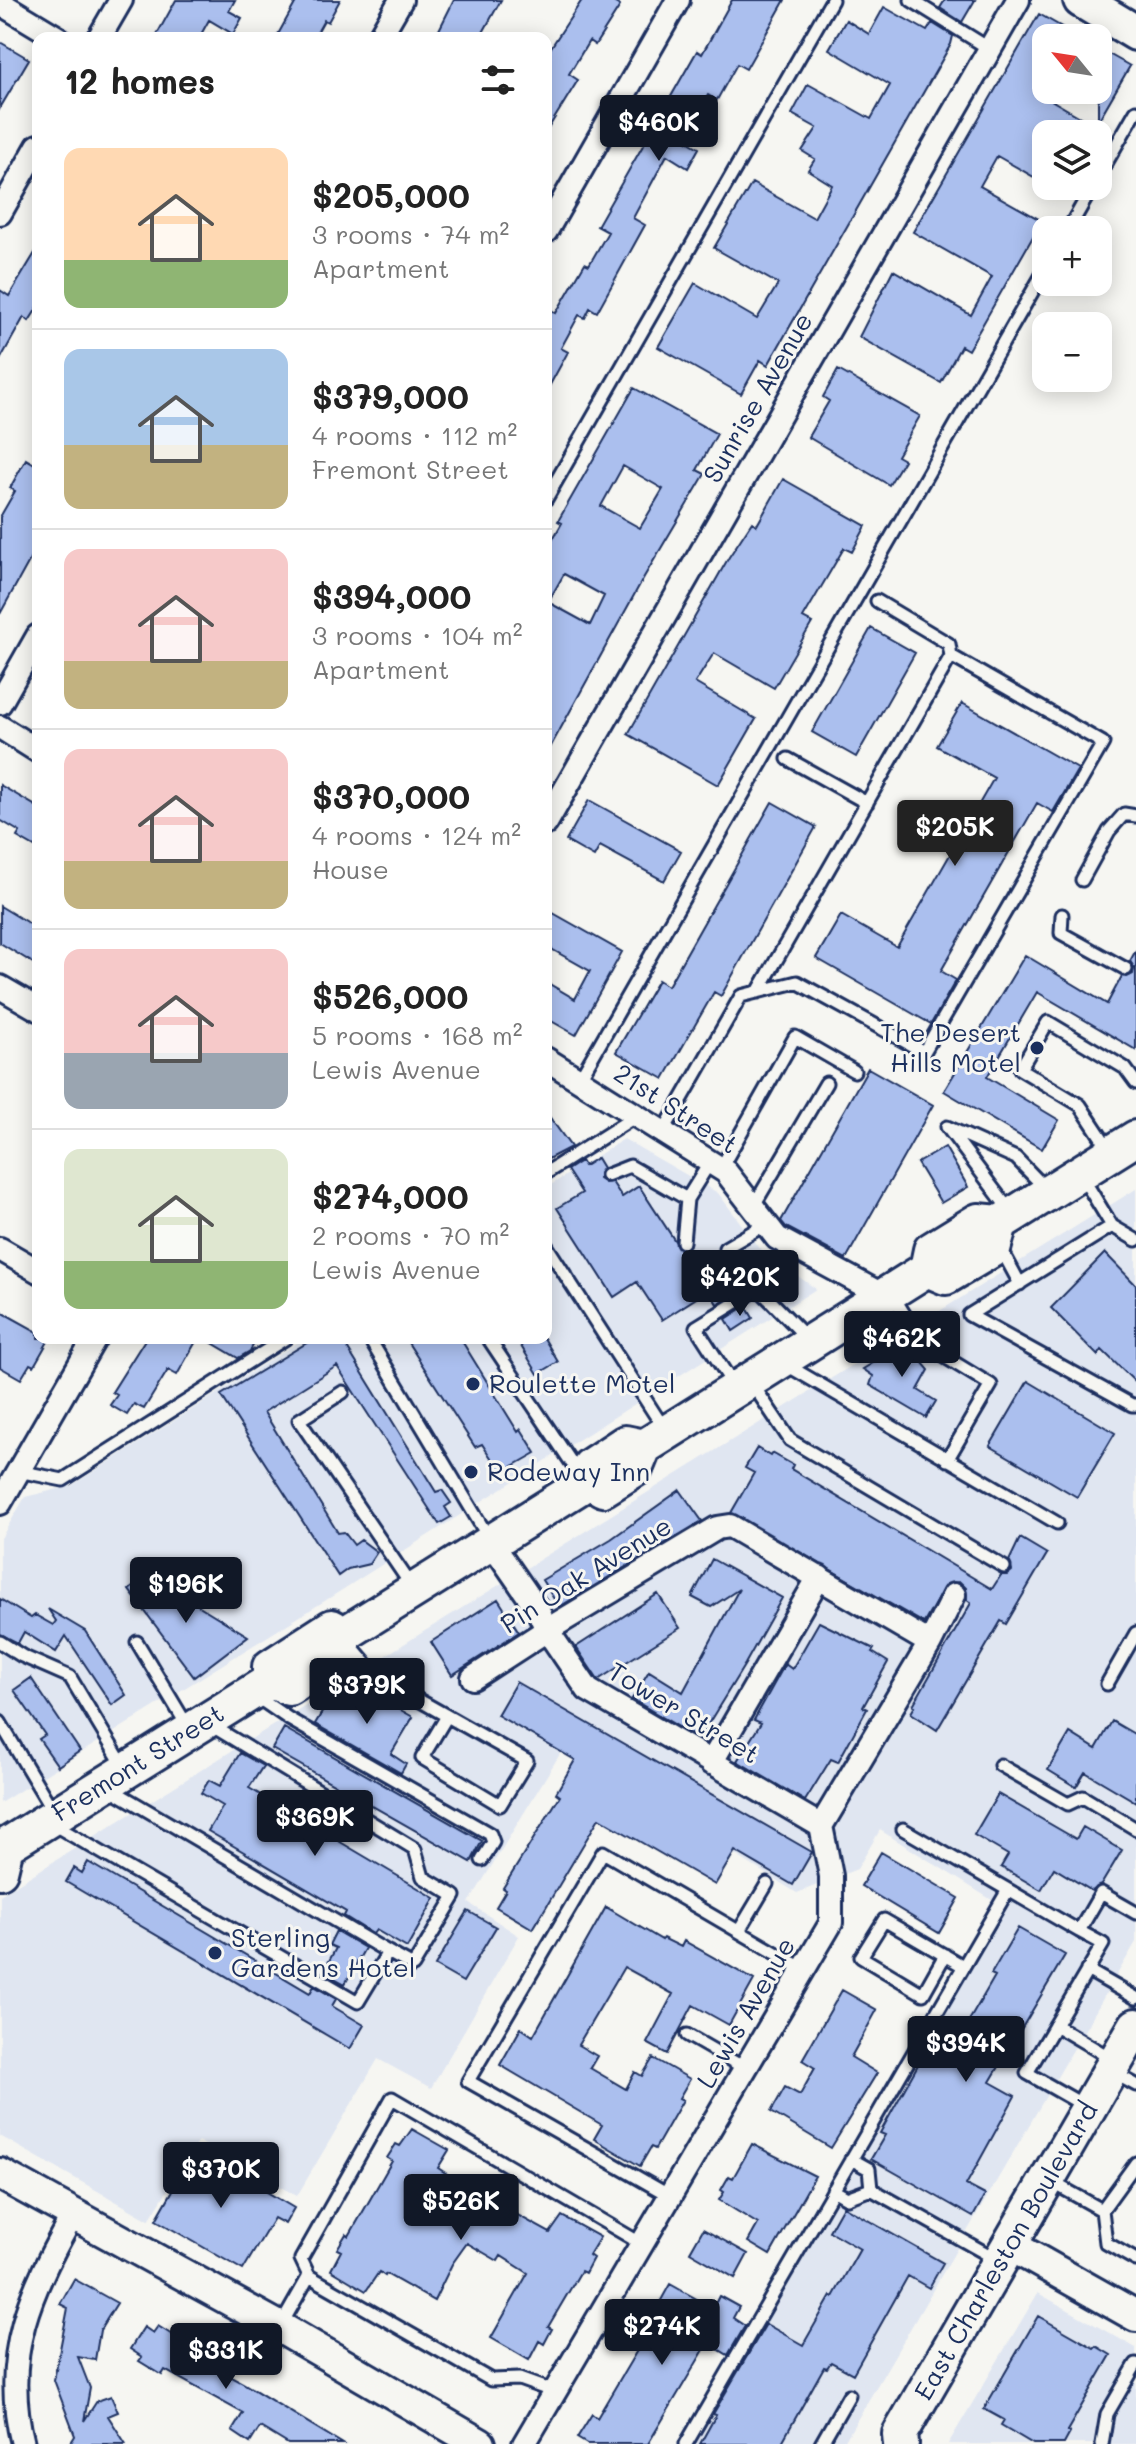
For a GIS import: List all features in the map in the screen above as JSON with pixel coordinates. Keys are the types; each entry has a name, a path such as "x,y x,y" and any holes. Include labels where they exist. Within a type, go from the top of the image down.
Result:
{"main road":[{"path":"1081,0 1136,33"},
{"name":"Fremont Street","path":"2,1853 51,1818 260,1687 270,1667 332,1627 343,1635 587,1482 603,1489 635,1469 655,1440 927,1269 931,1250 978,1221 1003,1226 1049,1192 1124,1145"},
{"name":"East Charleston Boulevard","path":"893,2441 1089,2108 1121,2072 1136,2026"}],"street":[{"path":"102,32 121,0"},
{"path":"382,32 401,0"},
{"path":"552,220 678,0"},
{"name":"Sunrise Avenue","path":"552,813 1018,0"},
{"path":"0,3 48,32"},
{"path":"0,213 32,157"},
{"path":"0,703 32,647"},
{"path":"0,727 32,747"},
{"path":"0,987 32,1006"},
{"name":"21st Street","path":"552,1063 716,1165 777,1238 887,1294"},
{"path":"0,1249 32,1268"},
{"path":"0,1503 92,1344"},
{"name":"Pin Oak Avenue","path":"473,1678 717,1528 730,1526 819,1577"},
{"name":"Tower Street","path":"491,1542 588,1690 821,1826"},
{"path":"711,1763 819,1577 930,1643"},
{"path":"821,1826 930,1643 954,1595"},
{"name":"Lewis Avenue","path":"524,2444 831,1923 831,1876 821,1826"},
{"path":"0,2174 279,2327 480,2444"},
{"path":"23,2444 13,2403 11,2349 26,2301 73,2215"},
{"path":"1005,2253 1136,2316"}],"lane":[{"path":"552,489 832,0"},
{"path":"911,0 990,49"},
{"path":"1112,153 1136,111"},
{"path":"579,1080 1032,292"},
{"path":"758,992 951,656 949,644 877,601"},
{"path":"663,1132 741,996 797,982 924,1052 1103,743 951,656"},
{"path":"788,759 867,803"},
{"path":"1082,880 1109,831 1124,814 1136,816"},
{"path":"1062,915 1061,933 1126,969"},
{"path":"1124,1145 1080,1105 1020,1069 1048,1022 1125,1068 1136,1083"},
{"path":"683,1242 687,1199 716,1165 795,1037 854,1071"},
{"path":"810,1342 725,1248 759,1215 826,1083"},
{"path":"552,1169 636,1116"},
{"path":"1020,1284 1003,1226 947,1127 1016,1158 1049,1192"},
{"path":"607,1175 630,1166 687,1199"},
{"path":"1080,1173 1112,1226 1133,1234"},
{"path":"1112,1226 969,1315 1136,1405"},
{"path":"798,1250 771,1281 696,1327 790,1440 1004,1567"},
{"path":"552,1256 655,1440"},
{"path":"887,1294 922,1343 991,1385 947,1460"},
{"path":"18,1471 63,1480 277,1344"},
{"path":"373,1344 491,1542"},
{"path":"492,1344 587,1482"},
{"path":"779,1361 1057,1523"},
{"path":"343,1392 299,1420 414,1590"},
{"path":"1107,1684 1136,1633"},
{"path":"343,1635 378,1677 527,1761 500,1805 422,1758 447,1716"},
{"path":"0,1642 22,1656 70,1677 115,1778 413,1966 455,1896 423,1877 415,1849 198,1726 137,1642"},
{"path":"260,1687 289,1719 490,1834 493,1842 482,1860"},
{"path":"0,1722 51,1818 358,2002 388,1952"},
{"path":"1000,1765 1068,1804 1083,1797 1136,1829"},
{"path":"903,1829 1103,1944 1027,2073 1089,2108"},
{"path":"670,2196 468,2081 603,1852 805,1970"},
{"path":"739,1931 767,1884"},
{"path":"686,2444 1008,1890"},
{"path":"1079,1931 1101,1893 1136,1913"},
{"path":"945,1955 923,1994 861,1957 884,1920 945,1955 963,1966"},
{"path":"1087,1970 1136,1998"},
{"path":"1055,2025 1121,2072"},
{"path":"687,2035 746,2069"},
{"path":"555,2392 519,2379 491,2380 309,2276 301,2259 392,2098 642,2244"},
{"path":"851,2159 869,2169 871,2189"},
{"path":"1136,2163 1102,2210 1106,2243 1136,2260"},
{"path":"1048,2180 1102,2210"},
{"path":"833,2190 847,2198 871,2189 1005,2253"},
{"path":"279,2327 309,2276"},
{"path":"1102,2444 1107,2414 1136,2364"},
{"path":"821,2444 849,2395"}],"shaded area":[{"path":"624,1139 718,1193 761,1250 816,1289 0,1803 0,1540 25,1497 71,1486 296,1344 552,1344 552,1184"},
{"path":"1136,1189 1136,1942 843,2444 682,2444 995,1902 880,1830 857,1869 797,1893 563,1749 469,1903 519,1936 431,2088 378,2059 297,2196 198,2141 149,2220 0,2136 0,1895"},
{"path":"1038,2293 1136,2348 1136,2444 948,2444"}],"building":[{"path":"176,0 235,0 229,11 242,18 234,32 209,20 202,32 158,32"},
{"path":"297,0 340,0 328,22 324,20 317,32 279,32"},
{"path":"454,0 501,0 483,32 438,32"},
{"path":"582,0 610,0 620,6 595,45 589,41 569,74 578,80 552,122 552,46"},
{"path":"732,0 785,0 746,69 737,64 717,100 708,95 682,138 699,148 688,168 667,155 633,218 645,225 597,312 590,308 585,318 579,315 561,348 568,352 552,381 552,311 556,313 585,263 589,265 608,232 597,226 697,51 702,54"},
{"path":"945,0 975,0 962,22 940,8"},
{"path":"884,7 927,31 932,23 953,36 951,44 768,365 760,360 741,394 658,347 695,283 757,319 778,284 714,248 752,183 814,218 832,185 808,170 815,159 802,151 817,128 792,114 808,84 871,119 890,85 829,49 846,20 869,34"},
{"path":"1039,14 1056,24 1033,24"},
{"path":"1032,26 1032,104 1058,104 1085,120 1032,120 1032,176 997,156 980,186 1033,216 1032,238 968,350 961,346 941,383 859,337 893,270 971,315 992,277 913,232"},
{"path":"0,42 29,59 0,108"},
{"path":"1112,56 1130,66 1112,97"},
{"path":"1098,104 1108,104 1099,120"},
{"path":"32,258 32,316 29,321 24,317 0,360 0,290 9,296"},
{"path":"838,370 920,416 897,456 904,460 889,485 808,437 829,401 823,397"},
{"path":"634,388 717,434 697,470 705,474 552,744 552,604 590,625 604,596 564,574 552,595 552,540 562,523 558,521","holes":["623,466 663,489 640,528 601,506"]},
{"path":"26,459 32,462 32,556 0,614 0,517 15,491 10,488"},
{"path":"783,479 866,526 852,552 844,548 803,618 812,623 774,688 714,653 695,683 756,719 718,785 628,734 729,557 752,522 757,525"},
{"path":"871,628 915,653 856,757 812,732"},
{"path":"962,703 1078,769 1053,812 1037,803 941,971 956,980 931,1024 816,958 841,915 897,947 994,778 937,746"},
{"path":"0,785 32,804 32,846 17,837 20,832 0,820"},
{"path":"589,800 681,851 664,881 600,846 594,857 566,841"},
{"path":"772,802 816,827 721,996 714,992 664,1079 616,1052 658,980 668,986"},
{"path":"0,906 32,925 32,962 0,943"},
{"path":"552,912 622,952 576,1035 552,1021 552,986 575,999 590,971 552,949"},
{"path":"1136,950 1136,1050 1037,992 987,1077 1059,1120 1042,1149 944,1091 1025,955 1107,1004 1122,976 1133,974 1130,961"},
{"path":"868,1068 933,1105 846,1259 786,1227 781,1221"},
{"path":"552,1120 571,1147 552,1157"},
{"path":"945,1147 968,1187 941,1203 917,1163"},
{"path":"597,1158 603,1168 599,1179 605,1183 612,1182 622,1197 639,1186 694,1270 714,1257 737,1292 717,1304 709,1290 662,1320 637,1282 614,1297 557,1208 582,1193 567,1170 581,1161 584,1166"},
{"path":"1105,1253 1136,1285 1136,1383 1102,1350 1098,1356 1051,1308"},
{"path":"746,1306 753,1318 733,1331 726,1319"},
{"path":"0,1311 32,1329 32,1344 47,1344 34,1366 30,1364 21,1379 0,1367"},
{"path":"906,1343 929,1370 918,1390 936,1401 926,1418 870,1385 873,1376 863,1369"},
{"path":"142,1344 195,1344 177,1375 168,1370 144,1409 134,1404 127,1415 110,1405 117,1395 112,1392"},
{"path":"214,1344 254,1344 250,1351 238,1358"},
{"path":"305,1344 345,1344 436,1492 442,1490 451,1503 445,1507 451,1517 439,1524 337,1366 264,1412 338,1533 344,1532 354,1545 361,1540 377,1552 369,1564 348,1569 338,1576 221,1395"},
{"path":"409,1344 464,1344 518,1432 521,1429 536,1453 501,1473 482,1444 475,1447"},
{"name":"Roulette Motel","path":"520,1344 548,1344 558,1362 538,1374"},
{"path":"1028,1381 1115,1433 1077,1497 990,1446"},
{"path":"757,1448 793,1465 791,1469 992,1589 1001,1575 1012,1571 1009,1561 1020,1538 1047,1554 1006,1624 1001,1621 937,1730 911,1713 971,1603 967,1600 966,1588 960,1582 946,1584 924,1623 731,1513 754,1473 745,1468"},
{"path":"680,1490 702,1521 559,1607 542,1580 611,1539"},
{"path":"712,1559 782,1598 699,1739 632,1699 649,1671 683,1692 739,1589 711,1607 692,1597"},
{"path":"149,1575 248,1636 194,1677 129,1590"},
{"path":"658,1594 680,1628 598,1680 576,1647"},
{"path":"0,1599 31,1618 35,1615 53,1625 56,1621 48,1609 85,1631 126,1695 112,1705 66,1636 56,1652 24,1632 18,1643 0,1634"},
{"path":"498,1599 519,1632 452,1675 431,1642"},
{"path":"819,1622 874,1649 872,1652 888,1662 838,1762 831,1759 805,1801 737,1761 761,1723 754,1720 785,1664 792,1669"},
{"path":"31,1678 80,1751 58,1766 39,1739 45,1735 14,1690"},
{"path":"516,1682 812,1852 793,1885 735,1851 715,1885 599,1818 533,1929 496,1907 506,1890 503,1888 560,1796 556,1793 575,1760 497,1715"},
{"path":"336,1689 362,1704 369,1692 413,1717 391,1754 406,1764 401,1773 315,1724"},
{"path":"1112,1721 1136,1735 1136,1802 1085,1772 1076,1787 1048,1770 1070,1733 1096,1749"},
{"path":"284,1728 482,1841 471,1862 272,1749"},
{"path":"240,1753 263,1766 249,1788 435,1898 407,1948 376,1930 373,1934 344,1916 346,1912 208,1831 223,1806 201,1793 209,1780 220,1786"},
{"path":"998,1794 1076,1839 1083,1827 1122,1850 1101,1885 1092,1891 1054,1868 1041,1890 1001,1867 1008,1855 974,1835"},
{"path":"881,1852 959,1898 939,1933 861,1886"},
{"name":"Sterling Gardens Hotel","path":"88,1862 310,1993 314,1986 336,1999 332,2006 364,2025 350,2049 66,1882 74,1868 82,1873"},
{"path":"606,1907 662,1940 681,1947 684,1941 754,1980 729,2025 693,2005 667,2054 647,2043 673,1994 624,1967 578,2045 597,2056 590,2068 626,2089 635,2072 642,2076 653,2058 690,2079 679,2098 683,2100 655,2149 651,2147 640,2166 594,2139 602,2125 500,2065 521,2028 533,2036"},
{"path":"468,1911 496,1927 463,1982 435,1966"},
{"path":"1018,1928 1065,1955 990,2082 1015,2096 966,2185 985,2195 973,2217 871,2159 885,2135 880,2133 925,2052 945,2062 995,1976 991,1974"},
{"path":"336,1931 365,1948 345,1984 323,1972 336,1948 329,1945"},
{"path":"842,1990 877,2010 851,2057 877,2073 831,2148 771,2112 785,2087 800,2095 815,2068 802,2060"},
{"path":"412,2129 449,2150 438,2168 470,2189 550,2233 562,2216 600,2237 589,2255 593,2258 585,2273 581,2271 548,2327 552,2329 544,2344 539,2341 529,2360 491,2338 528,2273 501,2256 498,2261 467,2243 452,2264 434,2301 386,2274 379,2272 366,2291 331,2270 341,2251 337,2249 346,2234 349,2236 392,2161 387,2158"},
{"path":"752,2144 815,2176 770,2255 748,2242 758,2224 719,2200 729,2176 733,2178"},
{"path":"196,2150 294,2208 285,2224 274,2218 243,2270 156,2220"},
{"path":"843,2206 943,2263 929,2288 908,2276 853,2374 831,2362 827,2368 824,2367 781,2444 700,2444 716,2415 713,2414 766,2324 803,2345 833,2297 860,2249 829,2231"},
{"path":"703,2229 748,2254 735,2278 690,2252"},
{"path":"74,2279 117,2303 100,2330 95,2360 78,2357 90,2388 84,2421 97,2401 111,2396 118,2412 108,2416 126,2444 70,2444 75,2436 54,2380 68,2308 60,2304"},
{"path":"670,2284 713,2308 719,2296 739,2307 733,2318 745,2326 728,2355 708,2343 648,2444 587,2444 577,2438 592,2414 597,2418 658,2315 654,2313"},
{"path":"1038,2316 1111,2355 1067,2431 1070,2433 1064,2444 1033,2444 1001,2425 1004,2420 984,2409"},
{"path":"158,2326 193,2348 190,2354 343,2444 288,2444 260,2427 250,2443 232,2431 243,2413 165,2370 162,2375 139,2361 142,2357 130,2349 144,2327 153,2333"}],"place":[{"name":"The Desert Hills Motel","path":"1037,1048"},
{"name":"Roulette Motel","path":"473,1384"},
{"name":"Rodeway Inn","path":"471,1472"},
{"name":"Sterling Gardens Hotel","path":"215,1953"}]}
